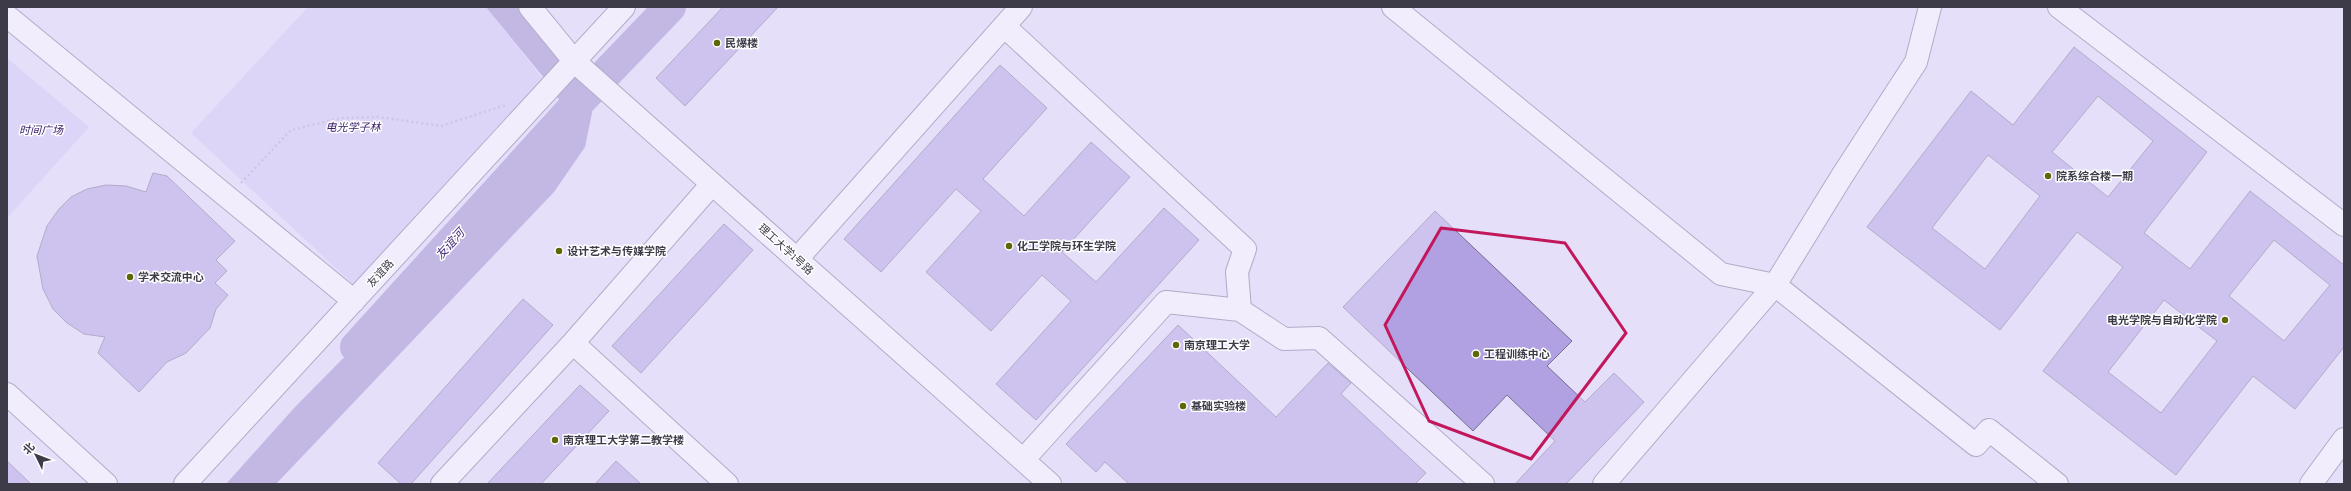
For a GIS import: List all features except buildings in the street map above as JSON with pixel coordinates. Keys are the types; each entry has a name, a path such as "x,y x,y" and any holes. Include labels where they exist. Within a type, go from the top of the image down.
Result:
{"street":[{"name":"理工大学1号路","path":"530,7 575,62 1050,484"},
{"name":"友谊路","path":"185,484 624,7"},
{"path":"797,259 1021,7"},
{"path":"1393,7 1721,274 1775,286 1976,445 1989,430 2057,484"},
{"path":"1604,484 1775,286 1842,176 1916,62 1930,7"},
{"path":"2059,7 2344,225"},
{"path":"7,16 354,302"},
{"path":"1004,26 1246,249 1237,272 1240,310"},
{"path":"442,484 573,342 712,184"},
{"path":"1023,460 1166,302 1240,310 1284,339 1320,338 1476,482"},
{"path":"573,342 727,484"},
{"path":"7,394 106,484"},
{"path":"2311,484 2344,439"}],"path":[{"path":"227,198 291,130 342,118 379,118 441,126 513,103"}],"highlighted area":[{"path":"1441,228 1565,243 1626,333 1531,459 1429,421 1385,325"}],"green space":[{"name":"电光学子林","path":"308,7 487,7 546,83 358,289 191,133"},
{"name":"时间广场","path":"7,58 89,127 7,218"}],"shaded area":[{"path":"486,7 521,7 583,82 592,113 585,147 554,192 276,484 226,484 296,406 542,157 563,119 563,106 549,84"}],"waterway":[{"name":"友谊河","path":"356,347 574,107 670,7"}],"place":[{"name":"民爆楼","path":"717,43"},
{"name":"院系综合楼一期","path":"2048,176"},
{"name":"化工学院与环生学院","path":"1009,246"},
{"name":"设计艺术与传媒学院","path":"559,251"},
{"name":"学术交流中心","path":"130,277"},
{"name":"电光学院与自动化学院","path":"2225,320"},
{"name":"南京理工大学","path":"1176,345"},
{"name":"工程训练中心","path":"1476,354"},
{"name":"基础实验楼","path":"1183,406"},
{"name":"南京理工大学第二教学楼","path":"555,440"}]}
